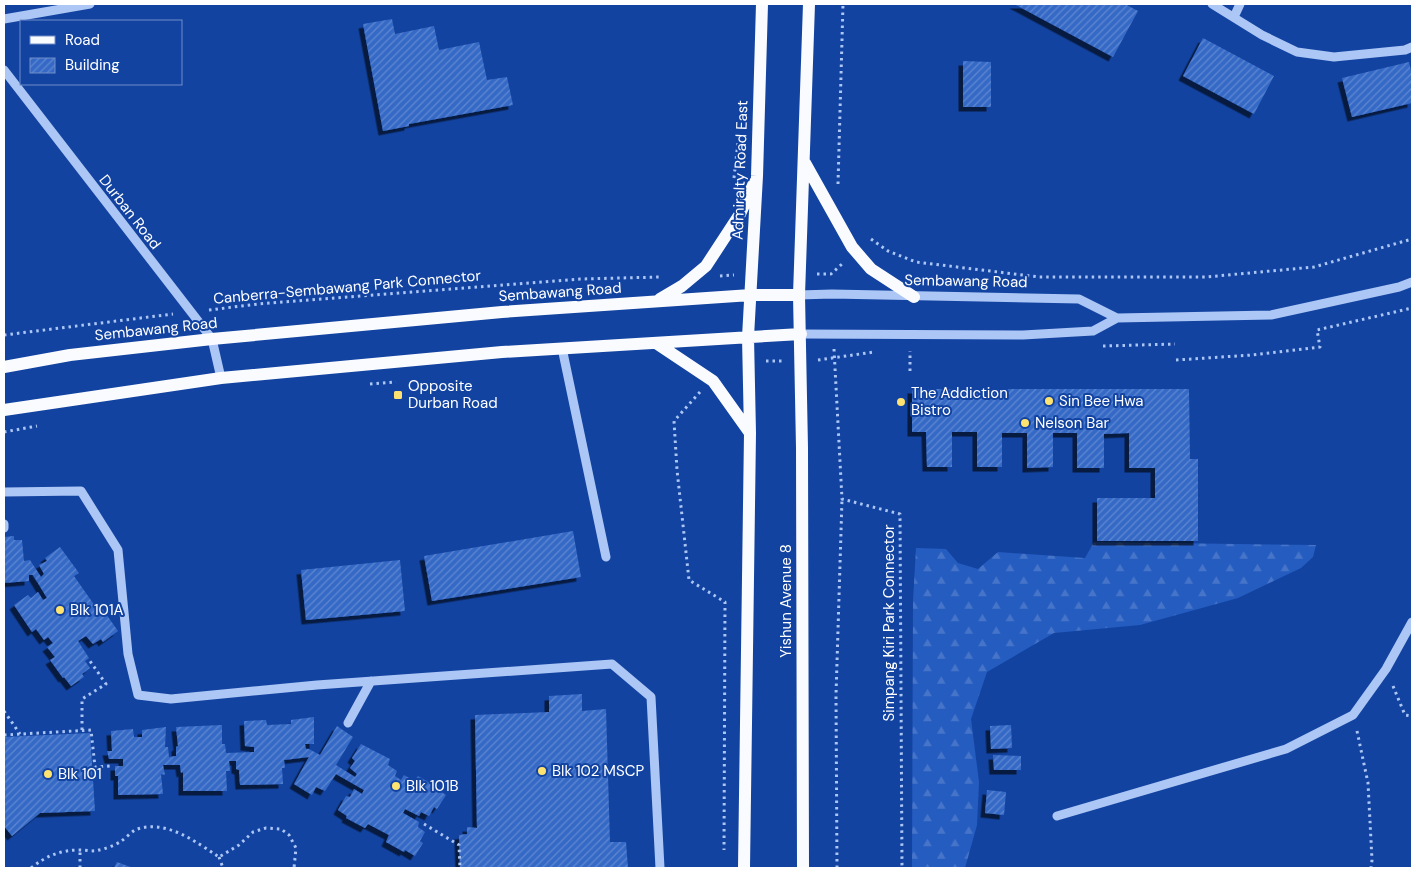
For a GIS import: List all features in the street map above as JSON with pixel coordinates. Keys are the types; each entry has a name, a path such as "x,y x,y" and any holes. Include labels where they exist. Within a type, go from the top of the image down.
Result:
{"main road":[{"name":"Admiralty Road East","path":"748,337 757,176 762,4"},
{"path":"801,334 799,295 809,4"},
{"path":"805,163 852,247 871,269 914,296"},
{"path":"655,301 682,286 706,266 740,214 757,176"},
{"name":"Sembawang Road","path":"4,367 70,355 212,339 502,312 751,295 799,295"},
{"name":"Sembawang Road","path":"4,410 221,378 502,352 801,334"},
{"name":"Yishun Avenue 8","path":"801,334 803,868"},
{"path":"744,868 750,432 748,337"},
{"path":"656,343 713,381 750,432"}],"street":[{"path":"4,19 90,4"},
{"path":"1212,4 1262,36 1297,52 1334,57 1405,50 1412,47"},
{"path":"1234,17 1240,4"},
{"name":"Durban Road","path":"4,70 212,339 221,378"},
{"name":"Sembawang Road","path":"801,334 1024,335 1093,331 1117,318 1271,315 1399,287 1412,282"},
{"name":"Sembawang Road","path":"799,295 1079,299 1117,318"},
{"path":"562,348 606,557"},
{"path":"4,492 82,491 118,550 128,654 138,695 171,699 371,681 612,664 651,697 660,868"},
{"path":"1057,816 1286,749 1354,716 1386,669 1412,622"},
{"path":"348,723 371,681"}],"path":[{"path":"838,187 843,4"},
{"path":"733,181 736,174 738,136"},
{"path":"866,234 888,251 916,262 1039,276 1206,278 1314,267 1412,239"},
{"name":"Canberra-Sembawang Park Connector","path":"4,335 258,304 580,279 694,276"},
{"path":"1176,360 1252,355 1320,347 1318,330 1412,308"},
{"path":"834,334 837,427 842,499 836,695 837,868"},
{"path":"910,348 910,371"},
{"path":"700,392 674,421 677,470 689,580 725,602 724,859"},
{"name":"Simpang Kiri Park Connector","path":"842,499 900,514 902,868"},
{"path":"82,730 82,700 106,684 90,661"},
{"path":"1386,669 1404,715 1412,716"},
{"path":"4,712 20,734"},
{"path":"1354,716 1368,784 1371,868"},
{"path":"4,735 92,730 95,767 110,766"},
{"path":"424,824 460,845 460,868"},
{"path":"31,868 58,852 98,851 119,843 135,830 152,827 181,833 219,858 223,868"},
{"path":"219,858 253,832 266,828 281,829 289,835 296,848 294,868"},
{"path":"80,850 80,868"}],"green space":[{"path":"1094,542 1316,545 1313,557 1301,568 1238,598 1140,625 1054,633 987,672 971,719 979,782 977,825 965,868 912,868 913,601 916,548 946,549 958,563 978,569 998,552 1085,558"}],"building":[{"path":"1014,4 1125,4 1138,11 1113,57"},
{"path":"392,19 395,34 434,26 439,50 479,42 487,80 507,77 513,105 409,124 409,126 383,131 363,24"},
{"path":"1203,38 1274,76 1254,114 1183,76"},
{"path":"963,61 991,62 991,107 963,107"},
{"path":"1409,62 1412,75 1412,103 1352,117 1342,78"},
{"path":"912,389 1189,389 1190,459 1198,459 1198,541 1097,541 1097,498 1155,498 1155,468 1129,468 1129,433 1104,434 1104,468 1077,468 1077,433 1053,433 1053,467 1027,468 1027,433 1002,433 1002,467 977,467 977,432 952,432 952,467 927,467 926,432 912,432"},
{"path":"573,531 581,577 432,601 424,556"},
{"name":"Blk 101A","path":"14,536 14,540 22,540 24,561 30,560 41,577 44,574 39,565 47,561 45,558 60,547 79,573 74,576 95,606 99,604 118,631 103,642 101,639 93,644 86,636 78,641 89,658 85,661 90,668 82,674 84,677 71,686 50,660 55,657 47,647 53,643 48,637 44,640 36,629 32,632 14,605 28,595 31,598 38,592 43,600 47,598 33,575 29,575 29,581 4,583 4,537"},
{"path":"400,560 405,611 306,620 301,570"},
{"name":"Blk 102 MSCP","path":"582,694 582,711 606,709 610,842 626,842 628,868 460,868 459,835 467,834 467,827 477,828 475,715 549,712 549,696"},
{"name":"Blk 101B","path":"314,717 314,744 305,744 306,749 320,755 337,726 353,737 336,765 355,777 357,774 350,768 355,761 352,758 361,744 390,759 388,765 397,771 395,776 401,780 404,775 414,781 418,776 437,787 446,795 437,809 434,807 429,816 421,812 419,816 405,809 403,813 419,822 418,827 425,832 420,841 423,843 415,856 386,842 389,835 368,824 365,828 346,818 347,816 338,810 346,796 350,797 354,789 362,794 364,790 336,774 325,791 316,787 312,795 294,784 309,757 284,760 285,768 282,768 283,784 240,785 236,761 229,761 230,771 226,771 227,791 183,791 183,772 181,773 180,765 163,765 165,775 161,774 163,794 118,795 118,776 115,776 115,766 123,766 123,759 109,759 107,751 112,751 111,731 133,729 134,737 142,737 142,730 166,727 165,747 168,747 169,757 176,756 176,747 178,746 176,727 222,725 222,744 225,744 226,753 254,752 254,747 245,746 244,721 266,720 267,725 291,724 291,720"},
{"path":"1011,725 1012,748 991,749 990,726"},
{"name":"Blk 101","path":"90,733 95,811 40,813 12,836 4,826 4,737"},
{"path":"993,755 1021,756 1021,770 994,770"},
{"path":"987,790 1006,792 1004,815 985,813"},
{"path":"117,862 133,868 114,868"}],"place":[{"name":"Opposite Durban Road","path":"398,395"},
{"name":"Sin Bee Hwa","path":"1049,401"},
{"name":"The Addiction Bistro","path":"901,402"},
{"name":"Nelson Bar","path":"1025,423"},
{"name":"Blk 101A","path":"60,610"},
{"name":"Blk 102 MSCP","path":"542,771"},
{"name":"Blk 101","path":"48,774"},
{"name":"Blk 101B","path":"396,786"}]}
